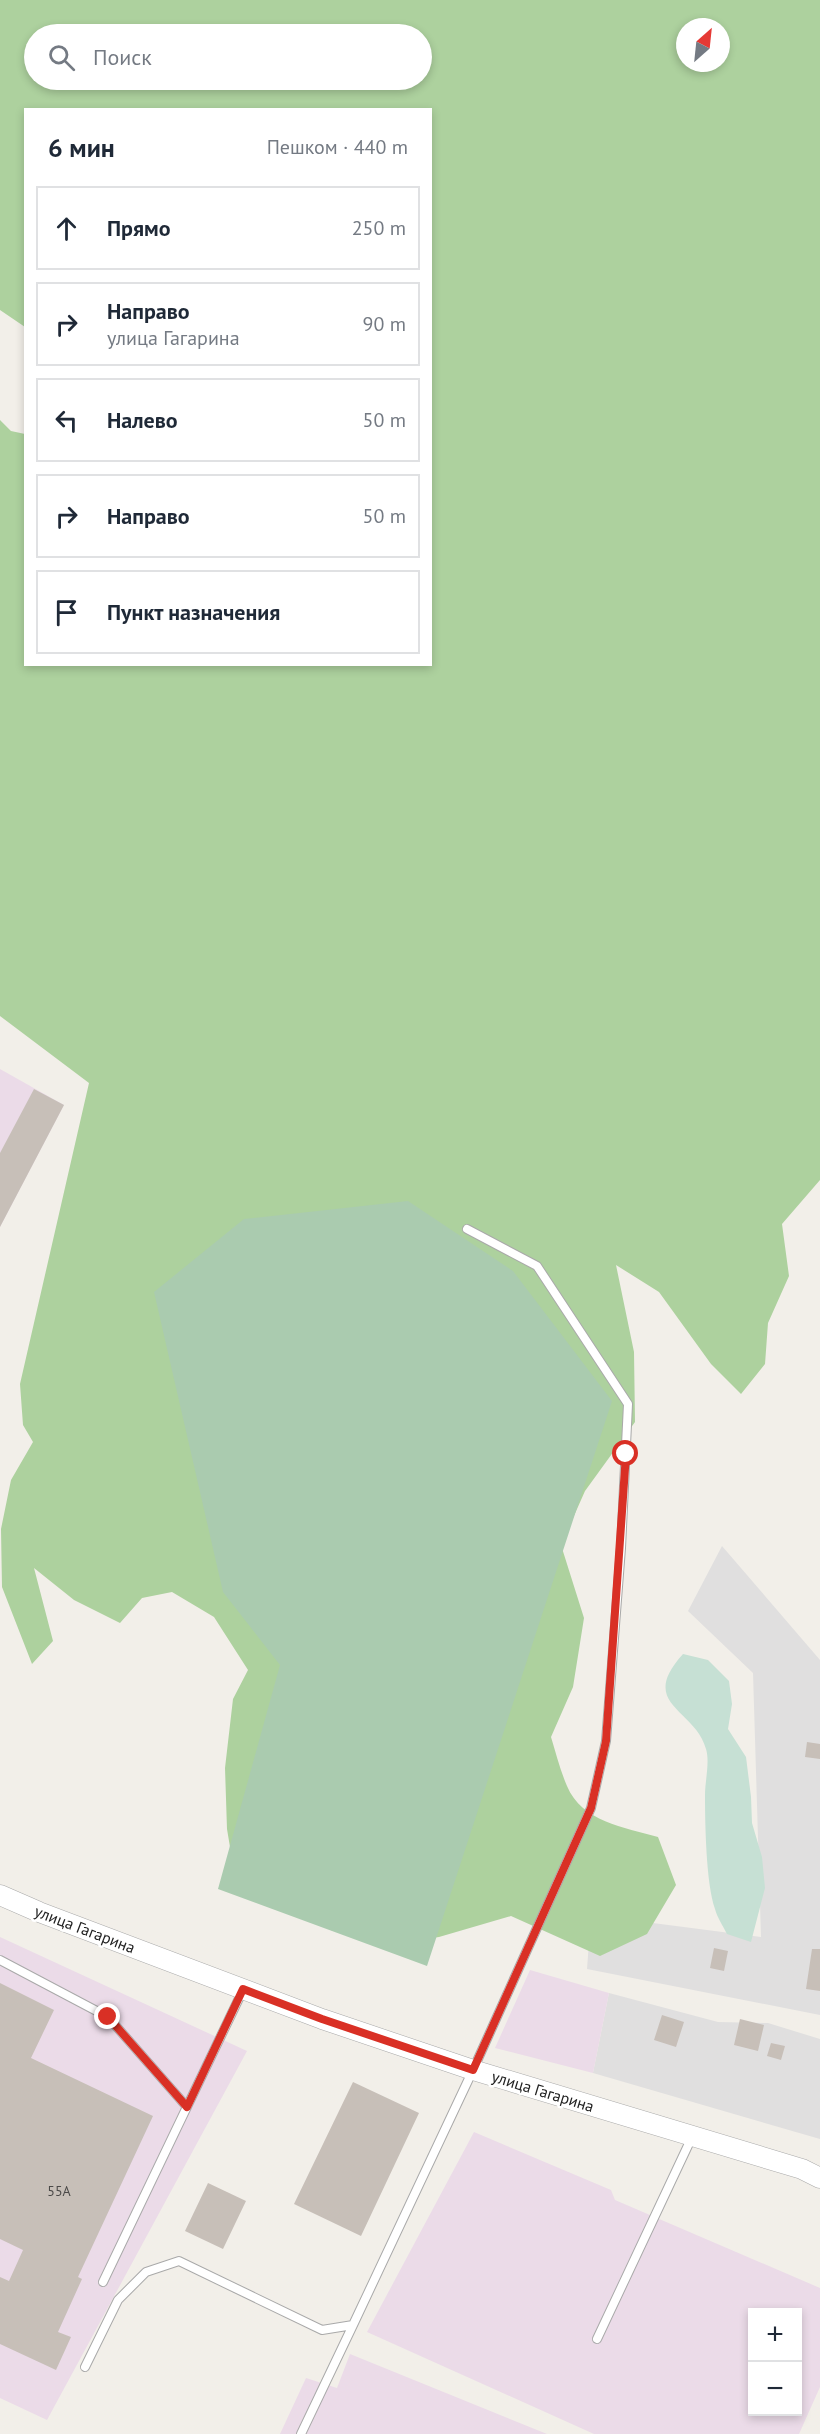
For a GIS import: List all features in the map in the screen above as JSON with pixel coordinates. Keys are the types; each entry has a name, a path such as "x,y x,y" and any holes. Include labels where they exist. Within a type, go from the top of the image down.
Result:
{"street":[{"name":"улица Гагарина","path":"0,1894 39,1912 322,2019 473,2070 802,2169 820,2178"}],"lane":[{"path":"301,2434 473,2070 591,1808 606,1741 621,1548 628,1404 537,1266 467,1229"},
{"path":"0,1960 108,2017 187,2107"},
{"path":"102,2282 243,1989"},
{"path":"597,2339 692,2136"},
{"path":"85,2367 118,2300 146,2272 179,2261 322,2330 353,2325"}],"shaded area":[{"path":"0,1069 64,1105 0,1227"},
{"path":"722,1546 820,1660 820,2015 587,1969 591,1915 761,1937 753,1673 688,1611"},
{"path":"0,1937 247,2051 47,2420 0,2398"},
{"path":"530,1970 609,1993 593,2073 495,2048"},
{"path":"609,1993 718,2022 768,2023 820,2039 820,2139 593,2073"},
{"path":"474,2132 611,2190 615,2200 820,2288 820,2387 799,2434 594,2434 367,2332"},
{"path":"350,2354 547,2434 280,2434 306,2378 337,2388"}],"green space":[{"path":"0,0 820,0 820,1180 782,1224 789,1276 768,1323 765,1364 741,1394 711,1364 659,1292 616,1265 634,1352 635,1422 585,1491 561,1545 584,1618 573,1687 551,1737 567,1786 574,1798 583,1808 605,1821 658,1837 676,1885 647,1934 600,1956 511,1916 439,1937 384,1945 331,1930 266,1897 237,1889 227,1829 225,1768 233,1699 248,1670 214,1617 172,1592 142,1598 120,1623 74,1600 34,1568 53,1641 32,1664 2,1587 1,1529 11,1480 33,1442 23,1425 20,1384 89,1083 0,1016 0,420 11,431 24,434 24,666 432,666 432,108 24,108 24,326 0,310"},
{"path":"408,1201 513,1271 612,1401 427,1966 218,1889 280,1665 223,1592 154,1292 244,1219"},
{"path":"683,1654 708,1660 729,1681 732,1704 728,1729 746,1757 752,1823 762,1857 765,1888 751,1942 727,1934 717,1915 712,1898 706,1837 705,1795 708,1760 706,1749 700,1735 667,1696 666,1685 670,1671"}],"building":[{"path":"34,1089 64,1105 0,1227 0,1153"},
{"path":"807,1742 820,1744 820,1759 805,1757"},
{"path":"714,1948 728,1951 724,1971 710,1968"},
{"path":"812,1949 820,1949 820,1991 806,1989"},
{"path":"0,1983 54,2010 31,2058 153,2116 78,2277 82,2279 58,2332 71,2337 56,2370 0,2344 0,2277 9,2281 23,2250 0,2239"},
{"path":"662,2015 684,2022 676,2047 654,2040"},
{"path":"740,2019 764,2025 758,2051 734,2045"},
{"path":"771,2043 785,2046 781,2060 767,2056"},
{"path":"353,2082 419,2113 361,2236 294,2204"},
{"path":"208,2183 246,2201 223,2249 185,2231"}],"route":[{"path":"108,2017 187,2107 243,1989 322,2019 473,2070 591,1808 606,1741 626,1454"}]}
